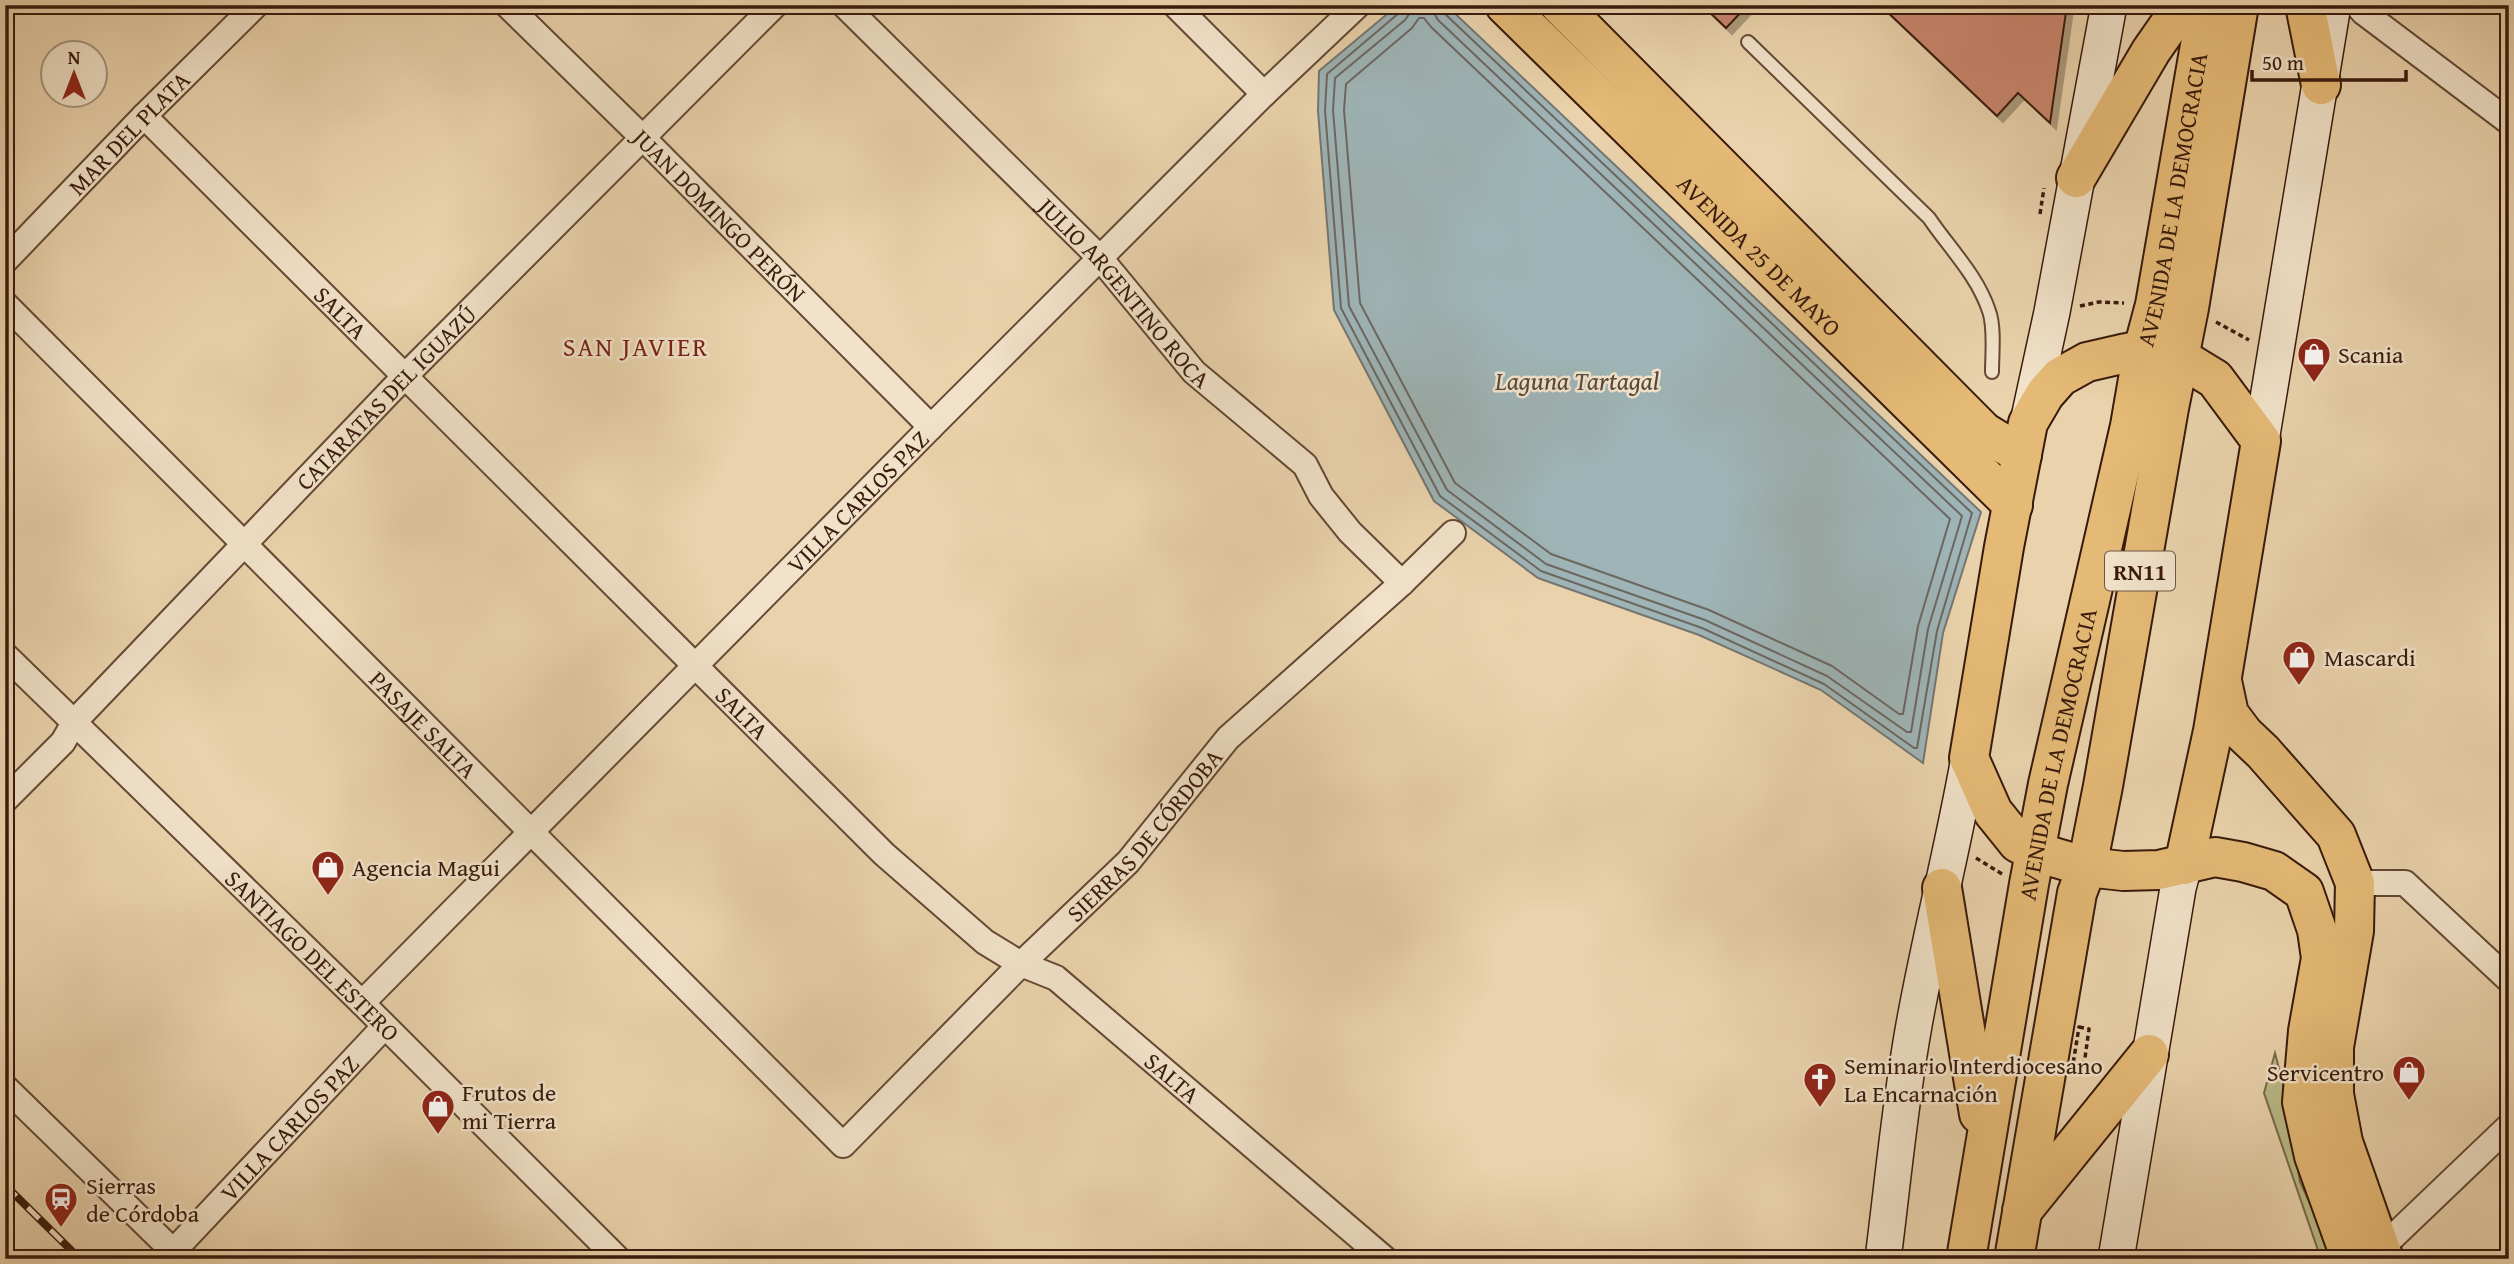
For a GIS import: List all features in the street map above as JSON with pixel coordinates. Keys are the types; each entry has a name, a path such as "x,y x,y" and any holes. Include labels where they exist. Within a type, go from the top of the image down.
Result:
{"main road":[{"name":"AVENIDA 25 DE MAYO","path":"1505,5 2013,505"},
{"name":"AVENIDA 25 DE MAYO","path":"1560,5 1984,432 2025,439"},
{"path":"2076,178 2151,51 2183,5"},
{"name":"AVENIDA DE LA DEMOCRACIA","path":"1966,1259 2048,784 2130,426 2161,354 2155,305 2207,5"},
{"name":"AVENIDA DE LA DEMOCRACIA","path":"2014,1259 2077,893 2087,867 2161,354 2239,5"},
{"path":"2305,5 2321,85"},
{"path":"2184,865 2222,679 2262,441 2215,379 2161,354 2087,362 2060,377 2045,394 2025,439 1969,758 1993,812 2018,843 2036,852 2087,867 2123,870 2159,870 2184,865 2215,857 2274,870 2304,892 2318,930 2321,958 2308,1031 2302,1102 2314,1156 2371,1257"},
{"path":"2222,679 2229,714 2336,835 2355,883 2354,931 2334,1047 2334,1094 2371,1257"},
{"path":"1942,888 1975,1083 1983,1157"},
{"path":"2021,1212 2149,1054"}],"street":[{"name":"MAR DEL PLATA","path":"5,261 144,116 256,5"},
{"name":"JUAN DOMINGO PERÓN","path":"507,5 932,427"},
{"name":"CATARATAS DEL IGUAZÚ","path":"5,800 62,741 75,721 405,376 775,5"},
{"name":"JULIO ARGENTINO ROCA","path":"844,5 1100,258 1194,372 1305,465 1321,496 1350,532 1402,583"},
{"path":"1175,5 1264,93"},
{"name":"VILLA CARLOS PAZ","path":"362,1003 1264,93 1358,5"},
{"path":"2025,439 2052,312 2109,5"},
{"path":"2262,441 2333,5"},
{"path":"2357,5 2509,122"},
{"name":"SALTA","path":"144,116 884,854 985,942 1021,964 1056,978 1385,1259"},
{"name":"PASAJE SALTA","path":"5,304 843,1145"},
{"name":"SIERRAS DE CÓRDOBA","path":"843,1145 1021,964 1128,862 1228,738 1402,583 1453,533"},
{"name":"SANTIAGO DEL ESTERO","path":"5,655 362,1003 618,1259"},
{"path":"1883,1259 1910,1049 1969,758"},
{"path":"2116,1259 2149,1054 2184,865"},
{"path":"2355,883 2404,883 2509,980"},
{"name":"VILLA CARLOS PAZ","path":"175,1257 384,1027"},
{"path":"5,1087 175,1257"},
{"path":"2371,1257 2509,1126"}],"lane":[{"path":"1748,42 1929,218 1970,270 1990,313 1992,372"}],"path":[{"path":"2078,307 2099,302 2125,303"},
{"path":"2215,321 2258,345"},
{"path":"1953,844 2005,875"}],"green space":[{"path":"2275,1053 2289,1107 2300,1182 2336,1259 2321,1259 2264,1093"}],"water":[{"name":"Laguna Tartagal","path":"1398,5 1446,5 1981,512 1943,633 1923,763 1821,690 1699,635 1538,578 1434,501 1334,310 1318,111 1319,71"}],"building":[{"path":"1702,5 1748,5 1726,28"},
{"path":"1880,5 2067,5 2050,123 2018,93 1997,116"}],"railway":[{"path":"5,1185 80,1259"}],"place":[{"name":"Scania","path":"2314,384"},
{"name":"Mascardi","path":"2299,687"},
{"name":"Agencia Magui","path":"328,897"},
{"name":"Servicentro","path":"2409,1102"},
{"name":"Seminario Interdiocesano La Encarnación","path":"1820,1109"},
{"name":"Frutos de mi Tierra","path":"438,1136"},
{"name":"Sierras de Córdoba","path":"61,1229"}],"district":[{"name":"SAN JAVIER","path":"636,346"}]}
